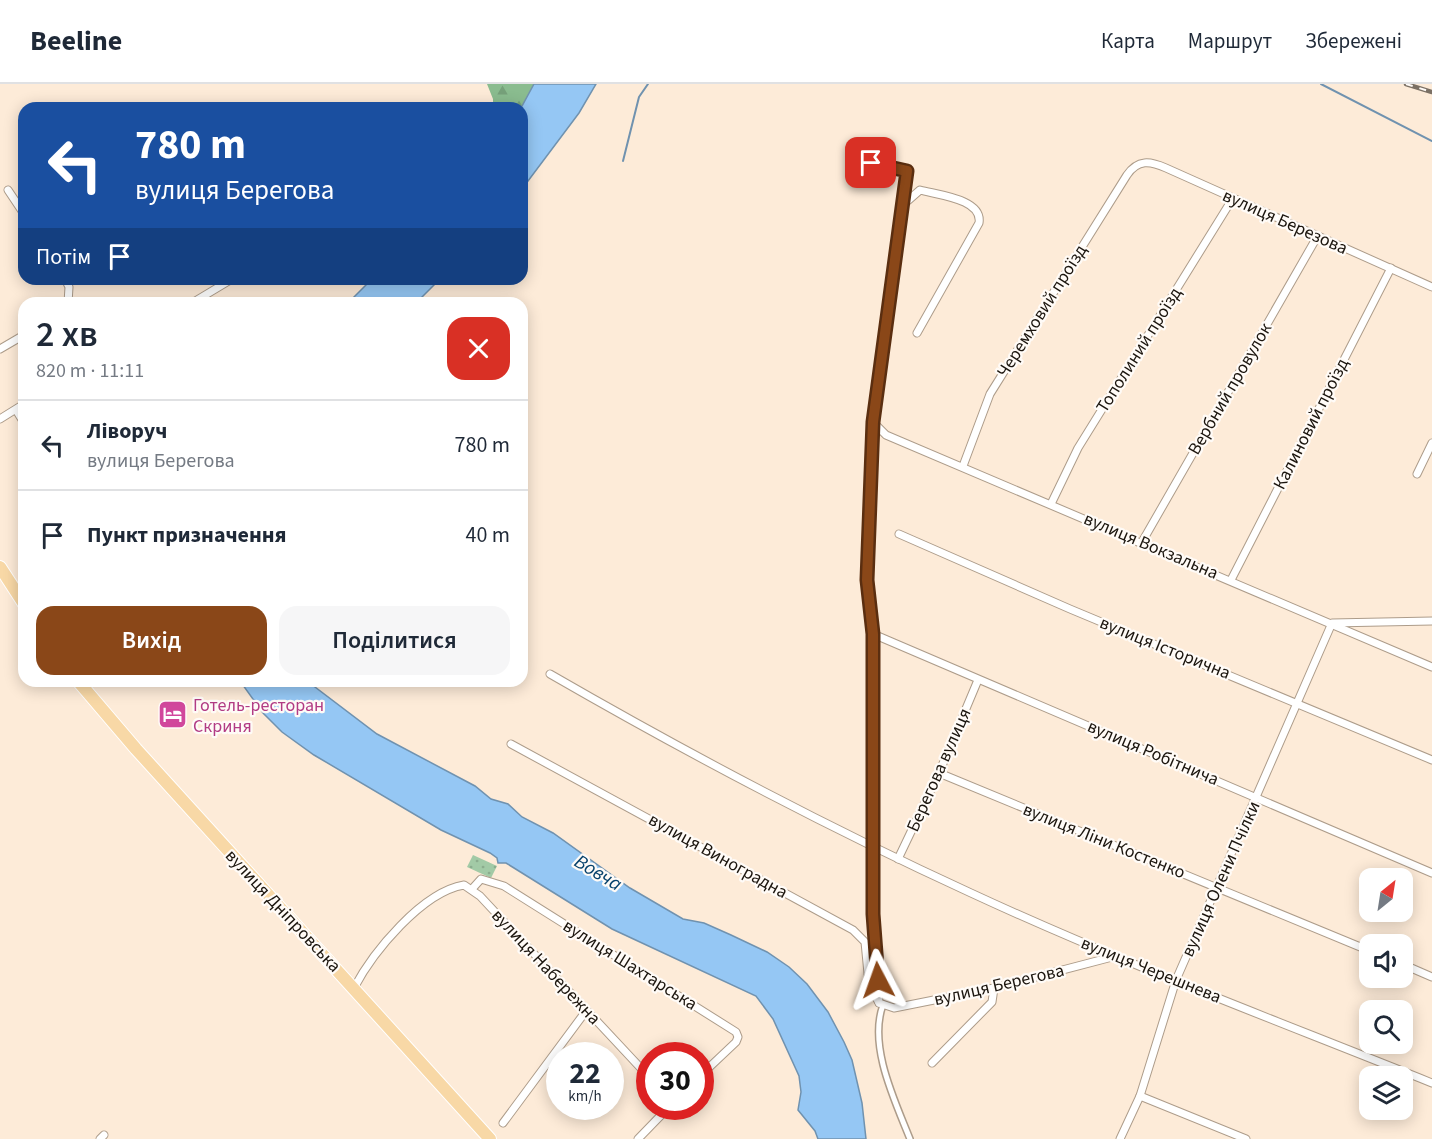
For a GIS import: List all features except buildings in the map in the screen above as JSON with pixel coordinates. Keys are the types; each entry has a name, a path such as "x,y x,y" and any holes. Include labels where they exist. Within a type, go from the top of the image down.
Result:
{"highway":[{"path":"0,567 18,595"},
{"name":"вулиця Дніпровська","path":"86,687 136,749 490,1139"}],"street":[{"path":"871,163 907,171 873,422 867,580 873,634 872,838 875,847 873,914 881,1004 880,1048 898,1109 910,1139"},
{"name":"вулиця Березова","path":"1137,164 1153,163 1432,287"},
{"name":"Черемховий проїзд","path":"963,466 990,394 1127,175 1137,164"},
{"path":"8,190 18,205"},
{"path":"904,204 920,190 960,201 976,208 980,215 979,223 917,333"},
{"name":"Тополиний проїзд","path":"1051,504 1078,448 1233,198"},
{"name":"Вербний провулок","path":"1142,542 1317,237"},
{"name":"Калиновий проїзд","path":"1231,580 1391,268"},
{"path":"202,297 222,285"},
{"path":"0,349 18,338"},
{"path":"0,419 16,410 18,413"},
{"name":"вулиця Вокзальна","path":"873,422 886,435 1432,667"},
{"path":"1417,474 1432,444"},
{"name":"вулиця Історична","path":"899,534 1070,609 1432,760"},
{"path":"1332,623 1432,621"},
{"name":"вулиця Олени Пчілки","path":"1120,1139 1140,1096 1176,980 1332,623"},
{"name":"вулиця Робітнича","path":"873,634 1432,873"},
{"path":"550,674 755,788 875,847"},
{"name":"Берегова вулиця","path":"898,859 939,773 978,680"},
{"name":"вулиця Виноградна","path":"511,744 853,930 865,942 869,984 881,1004"},
{"name":"вулиця Ліни Костенко","path":"939,773 1359,946"},
{"name":"вулиця Черешнева","path":"875,847 1116,956 1432,1083"},
{"name":"вулиця Шахтарська","path":"472,889 482,879 504,886 736,1032 738,1037 736,1042 714,1063"},
{"name":"вулиця Набережна","path":"354,988 371,959 422,907 447,890 464,885 472,889 636,1063"},
{"name":"вулиця Берегова","path":"881,1004 894,1008 994,988 1116,956"},
{"path":"1413,969 1432,977"},
{"path":"932,1063 992,1002 994,988"},
{"path":"502,1123 586,1011"},
{"path":"1140,1096 1246,1139"},
{"path":"638,1139 656,1120"}],"green space":[{"path":"487,84 534,84 524,102 493,102"},
{"path":"473,855 497,866 491,878 467,867"}],"water":[{"path":"534,84 596,84 579,113 528,181 528,102 524,102"},
{"path":"366,285 434,285 422,297 354,297"},
{"name":"Вовча","path":"244,687 315,687 377,734 475,786 491,799 508,804 522,817 553,833 630,888 683,919 704,923 731,935 767,952 789,967 807,984 828,1012 844,1042 852,1060 862,1103 866,1139 818,1139 815,1131 798,1110 801,1092 799,1076 773,1019 756,996 612,929 506,863 498,863 497,858 490,853 441,830 314,755 282,732 263,713"}],"waterway":[{"path":"623,161 639,97 648,84"},
{"path":"1321,84 1432,141"}],"railway":[{"path":"1406,84 1432,92"}],"place":[{"name":"Готель-ресторан Скриня","path":"172,715"}],"route":[{"path":"871,163 907,171 873,422 867,580 873,634 872,838 875,847 873,914 878,980"}]}
